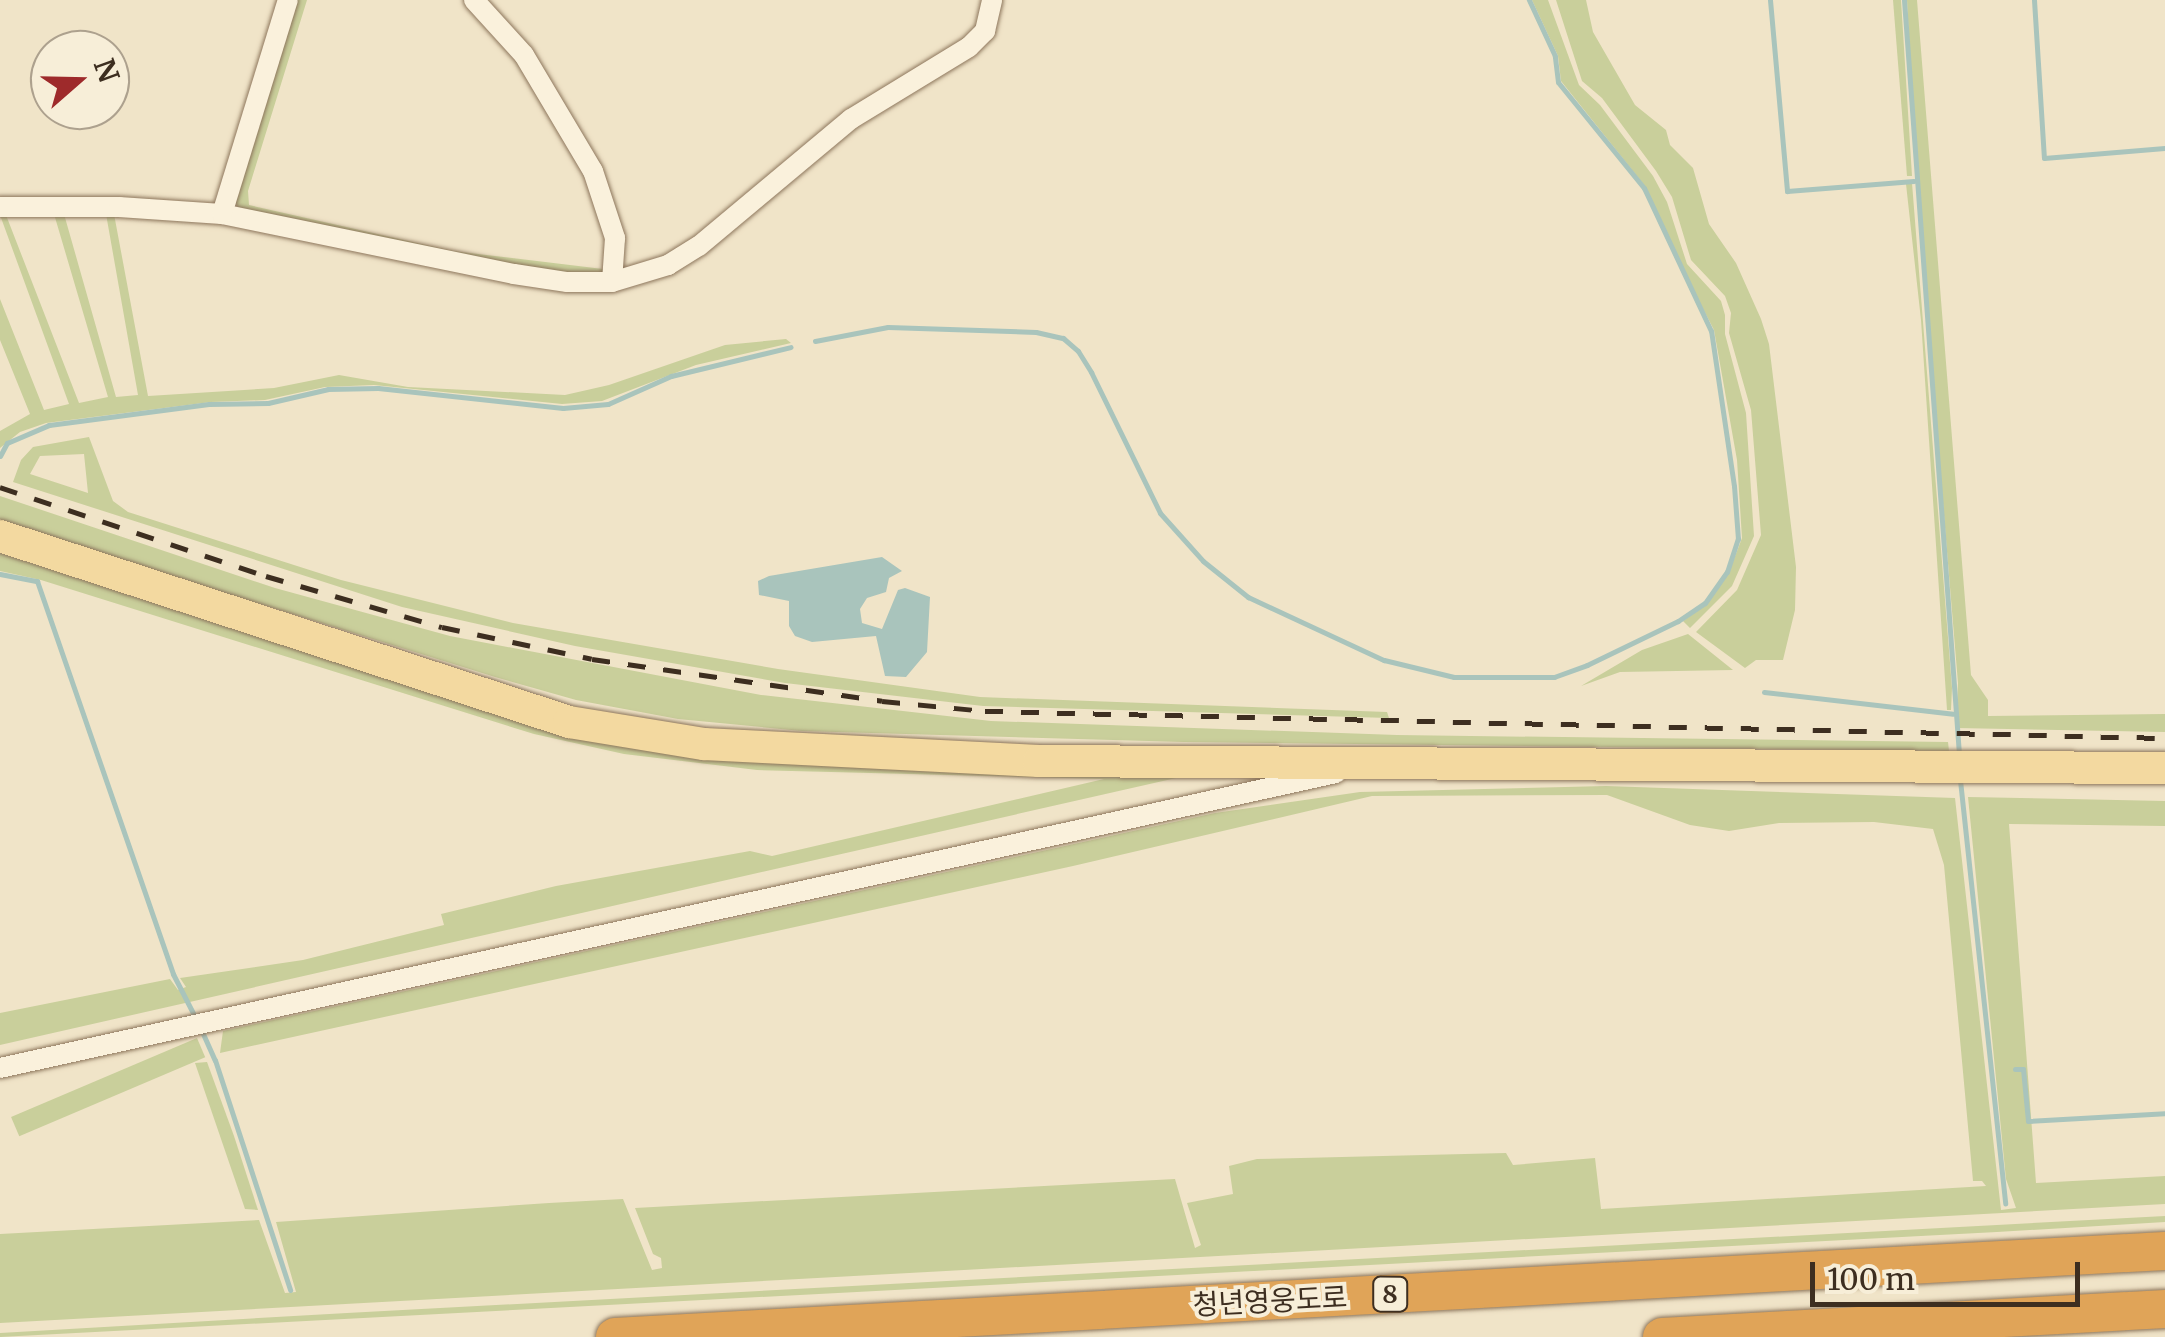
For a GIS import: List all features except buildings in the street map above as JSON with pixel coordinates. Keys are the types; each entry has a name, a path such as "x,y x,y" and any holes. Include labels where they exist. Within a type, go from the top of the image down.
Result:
{"highway":[{"name":"청년영웅도로","path":"615,1337 2165,1251"},
{"path":"1662,1337 2165,1309"}],"main road":[{"path":"0,536 569,722 704,744 1039,761 1392,760 2165,768"}],"street":[{"path":"222,214 288,0"},
{"path":"474,0 524,55 594,171 616,238 612,282"},
{"path":"0,207 119,206 222,214 514,274 566,282 612,282 668,266 700,246 851,120 969,47 985,31 992,0"},
{"path":"0,1068 1392,760"}],"green space":[{"path":"294,0 307,0 248,191 249,205 453,251 603,269 602,277 568,279 239,209 235,202"},
{"path":"1532,0 1548,0 1579,85 1600,105 1653,176 1667,202 1687,264 1721,301 1725,315 1725,334 1746,413 1754,536 1732,586 1690,628 1683,621 1707,604 1729,572 1742,538 1737,460 1714,330 1659,223 1645,186 1561,81 1558,56"},
{"path":"1556,0 1586,0 1593,32 1635,105 1666,130 1670,145 1693,168 1709,224 1736,263 1761,319 1769,344 1796,567 1795,610 1783,660 1756,660 1745,668 1696,632 1737,590 1761,535 1751,410 1729,333 1731,313 1725,296 1691,260 1672,197 1656,171 1602,98 1582,81"},
{"path":"1893,0 1901,0 1912,176 1907,176"},
{"path":"1907,0 1917,0 1971,675 1988,700 1988,716 2165,714 2165,732 1956,728 1958,683 1916,179"},
{"path":"1912,183 1951,710 1947,710 1921,320 1906,184"},
{"path":"54,214 64,214 116,397 138,395 106,214 114,214 148,396 274,388 339,375 408,387 565,395 609,385 725,345 786,339 791,343 696,365 602,401 562,404 374,385 325,387 265,400 211,402 46,423 20,432 0,448 0,431 30,414 0,340 0,299 44,410 69,404 0,215 6,215 79,403 108,397"},
{"path":"89,437 113,501 128,512 341,580 513,623 778,669 980,697 1387,712 1389,718 983,706 785,683 575,646 402,607 13,482 21,460 33,447","holes":["84,454 88,493 30,474 40,456"]},
{"path":"0,496 275,588 450,636 761,695 991,721 1397,735 1948,742 1949,751 1184,742 802,731 678,719 576,700 495,677 0,523"},
{"path":"0,553 505,717 1185,776 0,1045 0,1013 170,979 178,990 186,987 180,978 303,960 444,925 441,914 556,886 750,851 772,856 1104,779 757,770 624,754 534,734 41,580 0,571"},
{"path":"1688,634 1733,670 1620,672 1581,686 1642,650"},
{"path":"1606,786 1955,798 2001,1210 2016,1208 2006,1179 1968,797 2165,801 2165,826 2009,824 2036,1183 2165,1176 2165,1204 0,1323 0,1234 259,1220 285,1293 296,1292 276,1222 549,1203 623,1199 652,1270 662,1268 661,1258 653,1254 635,1208 1175,1179 1195,1248 1201,1245 1187,1203 1233,1194 1229,1166 1257,1159 1506,1153 1513,1165 1595,1158 1601,1209 1986,1186 1982,1181 1973,1181 1944,865 1933,829 1874,822 1779,823 1729,831 1690,825 1607,795 1372,796 1073,866 220,1053 223,1031 1215,813 1360,792"},
{"path":"197,1038 205,1057 19,1136 11,1117"},
{"path":"207,1062 258,1210 245,1209 195,1063"},
{"path":"2165,1216 2165,1222 1997,1232 0,1337 0,1333 347,1313"}],"water":[{"path":"882,557 902,571 889,578 886,592 867,598 860,609 862,623 882,629 898,590 905,588 930,597 927,652 906,677 885,676 876,636 812,642 795,636 789,626 789,601 759,595 758,581 769,576"}],"waterway":[{"path":"815,341 888,327 1036,332 1063,338 1078,351 1091,372 1160,513 1203,561 1248,597 1384,660 1454,677 1554,677 1587,665 1678,621 1705,603 1727,572 1738,539 1734,486 1711,331 1644,188 1558,82 1555,56 1529,0"},
{"path":"1770,0 1787,191 1914,181"},
{"path":"1904,0 1959,754"},
{"path":"2034,0 2044,158 2165,148"},
{"path":"0,456 7,443 49,425 209,404 268,403 328,389 378,388 563,408 608,404 671,376 791,347"},
{"path":"0,574 37,581 173,974 195,1017"},
{"path":"1764,692 1953,714"},
{"path":"1960,780 2005,1204"},
{"path":"200,1027 215,1060 290,1290"},
{"path":"2015,1069 2023,1069 2028,1121 2165,1113"}],"railway":[{"path":"0,487 266,576 442,627 592,659 882,701 985,711 2165,738"}]}
